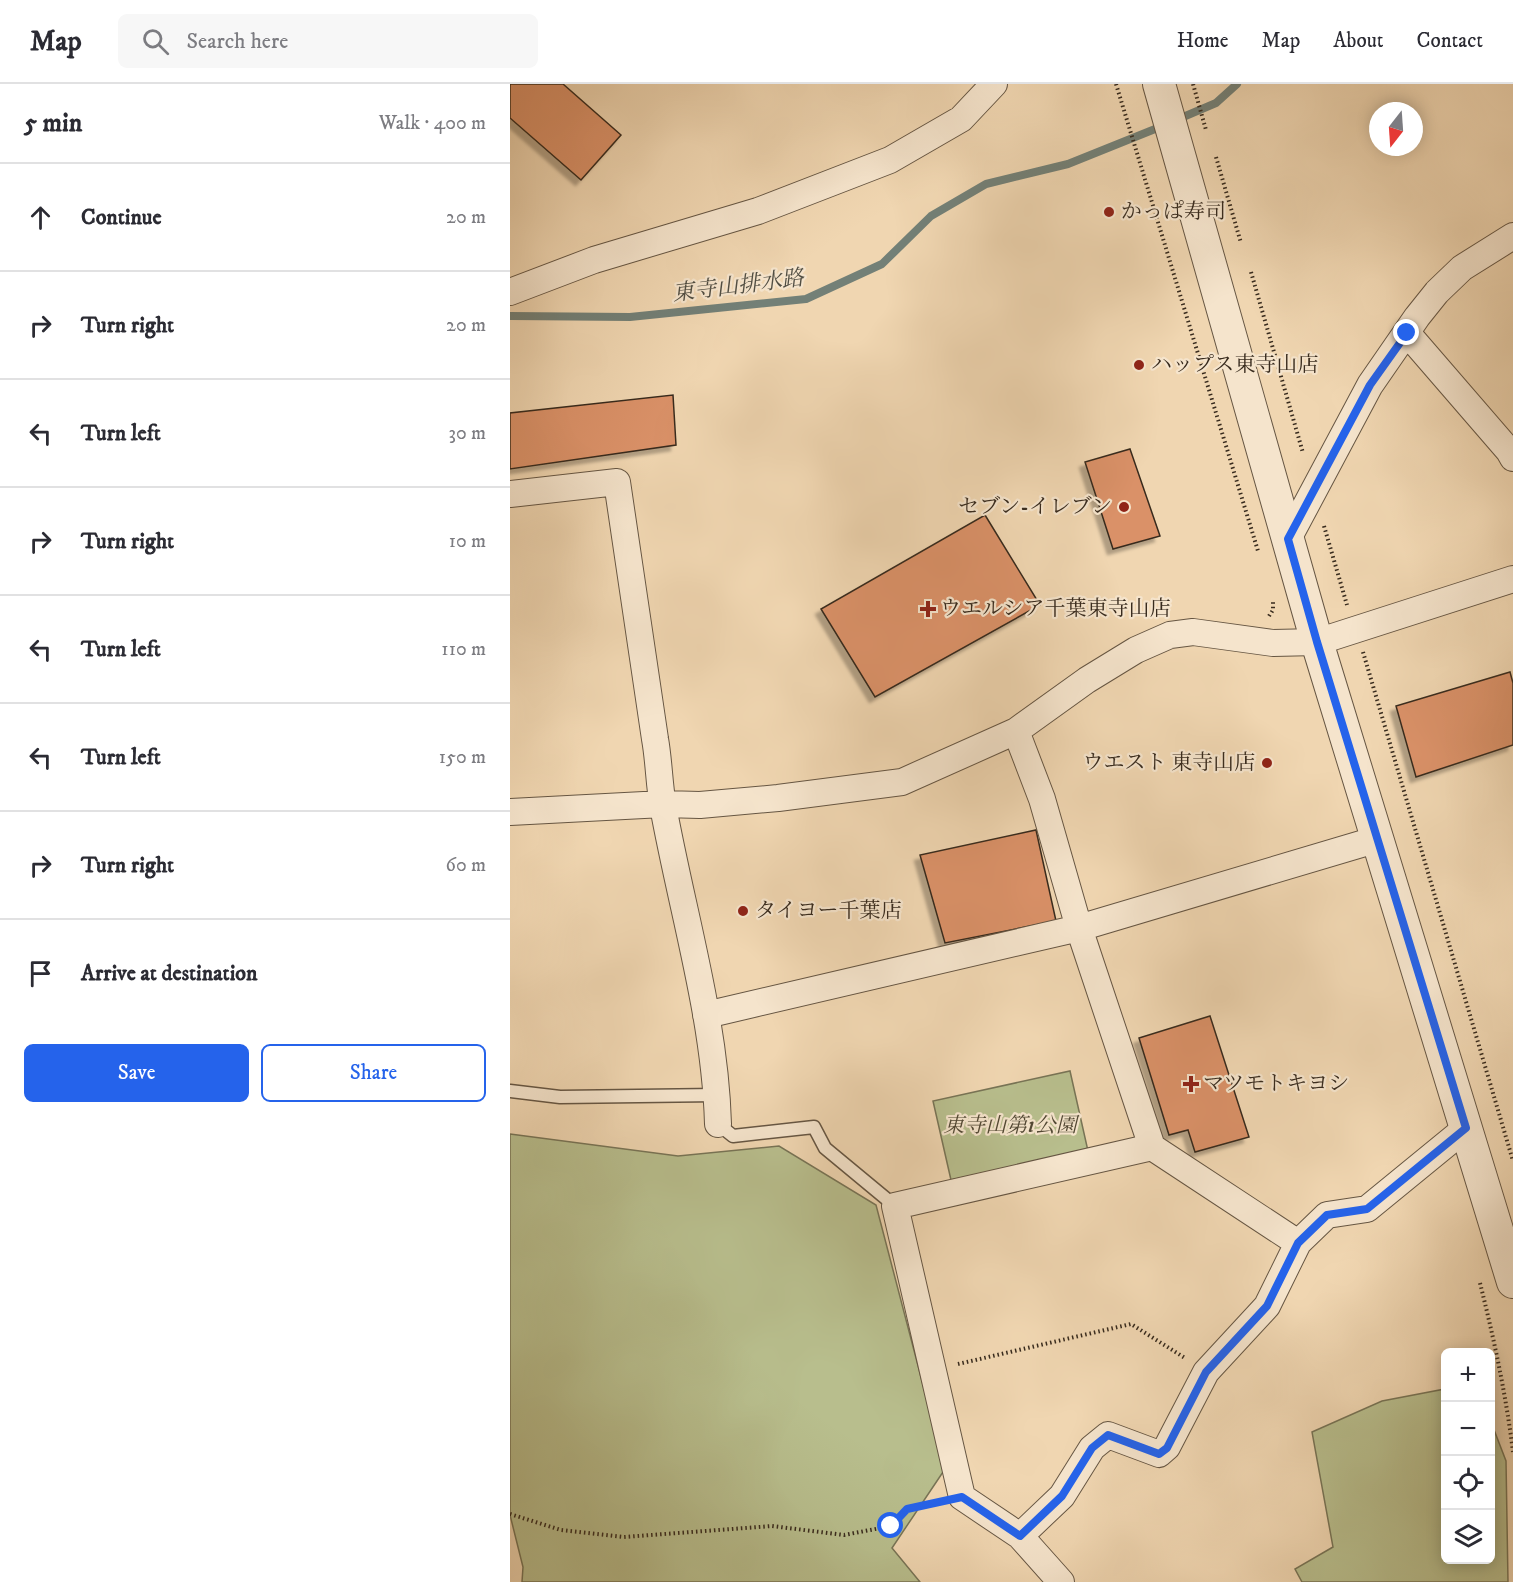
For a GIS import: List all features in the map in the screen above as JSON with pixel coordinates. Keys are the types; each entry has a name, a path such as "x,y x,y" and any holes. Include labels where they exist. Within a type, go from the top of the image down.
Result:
{"street":[{"path":"510,291 594,260 758,211 890,160 961,120 994,84"},
{"path":"1162,92 1317,642 1513,1282"},
{"path":"1288,539 1370,385 1437,292 1462,268 1513,236"},
{"path":"1407,333 1505,433 1513,458"},
{"path":"510,494 617,482 656,740 663,804 706,1015 717,1095 718,1124"},
{"path":"510,812 663,804 700,805 902,782 1016,731 1087,680 1136,650 1170,635 1193,632 1273,643 1317,642 1513,579"},
{"path":"1016,731 1042,800 1079,928 1152,1147 1298,1243"},
{"path":"706,1015 1079,928 1378,839"},
{"path":"1020,1536 1062,1496 1092,1448 1108,1435 1159,1454 1167,1448 1206,1372 1267,1306 1298,1243 1327,1215 1367,1209 1466,1128"},
{"path":"1062,1582 1020,1536 962,1497 895,1206 1152,1147"}],"lane":[{"path":"510,1091 560,1097 717,1095"},
{"path":"718,1124 733,1136 814,1127 825,1148 895,1206"}],"path":[{"path":"1116,84 1260,557"},
{"path":"1193,84 1206,130"},
{"path":"1216,157 1241,243"},
{"path":"1267,619 1273,610 1274,603 1270,591"},
{"path":"1354,630 1365,658 1513,1161"},
{"path":"1479,1278 1493,1334 1513,1452"},
{"path":"933,1370 1131,1324 1206,1372"},
{"path":"510,1514 561,1530 624,1538 772,1526 844,1535 891,1526 907,1509 962,1497"}],"green space":[{"name":"東寺山第1公園","path":"1070,1071 1088,1151 951,1180 933,1101"},
{"path":"510,1134 678,1156 779,1146 876,1205 945,1469 892,1548 920,1582 522,1582 523,1567 510,1515"},
{"path":"1441,1390 1441,1564 1495,1564 1495,1432 1506,1461 1508,1582 1302,1582 1295,1569 1333,1547 1312,1432 1382,1401"}],"building":[{"path":"510,84 563,84 621,135 581,180 510,118"},
{"path":"673,395 676,445 510,469 510,413"},
{"path":"1130,449 1160,536 1113,549 1085,462"},
{"path":"985,515 1040,605 875,697 821,609"},
{"path":"1510,672 1513,683 1513,745 1416,777 1396,706"},
{"path":"1036,830 1056,921 945,943 920,855"},
{"path":"1210,1016 1249,1137 1195,1152 1188,1130 1169,1135 1139,1038"}],"waterway":[{"name":"東寺山排水路","path":"1176,120 1216,103 1237,84"},
{"name":"東寺山排水路","path":"510,316 630,317 806,299 882,264 931,216 986,184 1068,164 1165,125"}],"place":[{"name":"かっぱ寿司","path":"1109,212"},
{"name":"ハップス東寺山店","path":"1139,365"},
{"name":"セブン-イレブン","path":"1124,507"},
{"name":"ウエルシア千葉東寺山店","path":"928,609"},
{"name":"ウエスト 東寺山店","path":"1267,763"},
{"name":"タイヨー千葉店","path":"743,911"},
{"name":"マツモトキヨシ","path":"1191,1084"}],"route":[{"path":"891,1526 907,1509 962,1497 1020,1536 1062,1496 1092,1448 1108,1435 1159,1454 1167,1448 1206,1372 1267,1306 1298,1243 1327,1215 1367,1209 1466,1128 1317,642 1288,539 1370,385 1407,333"}]}
